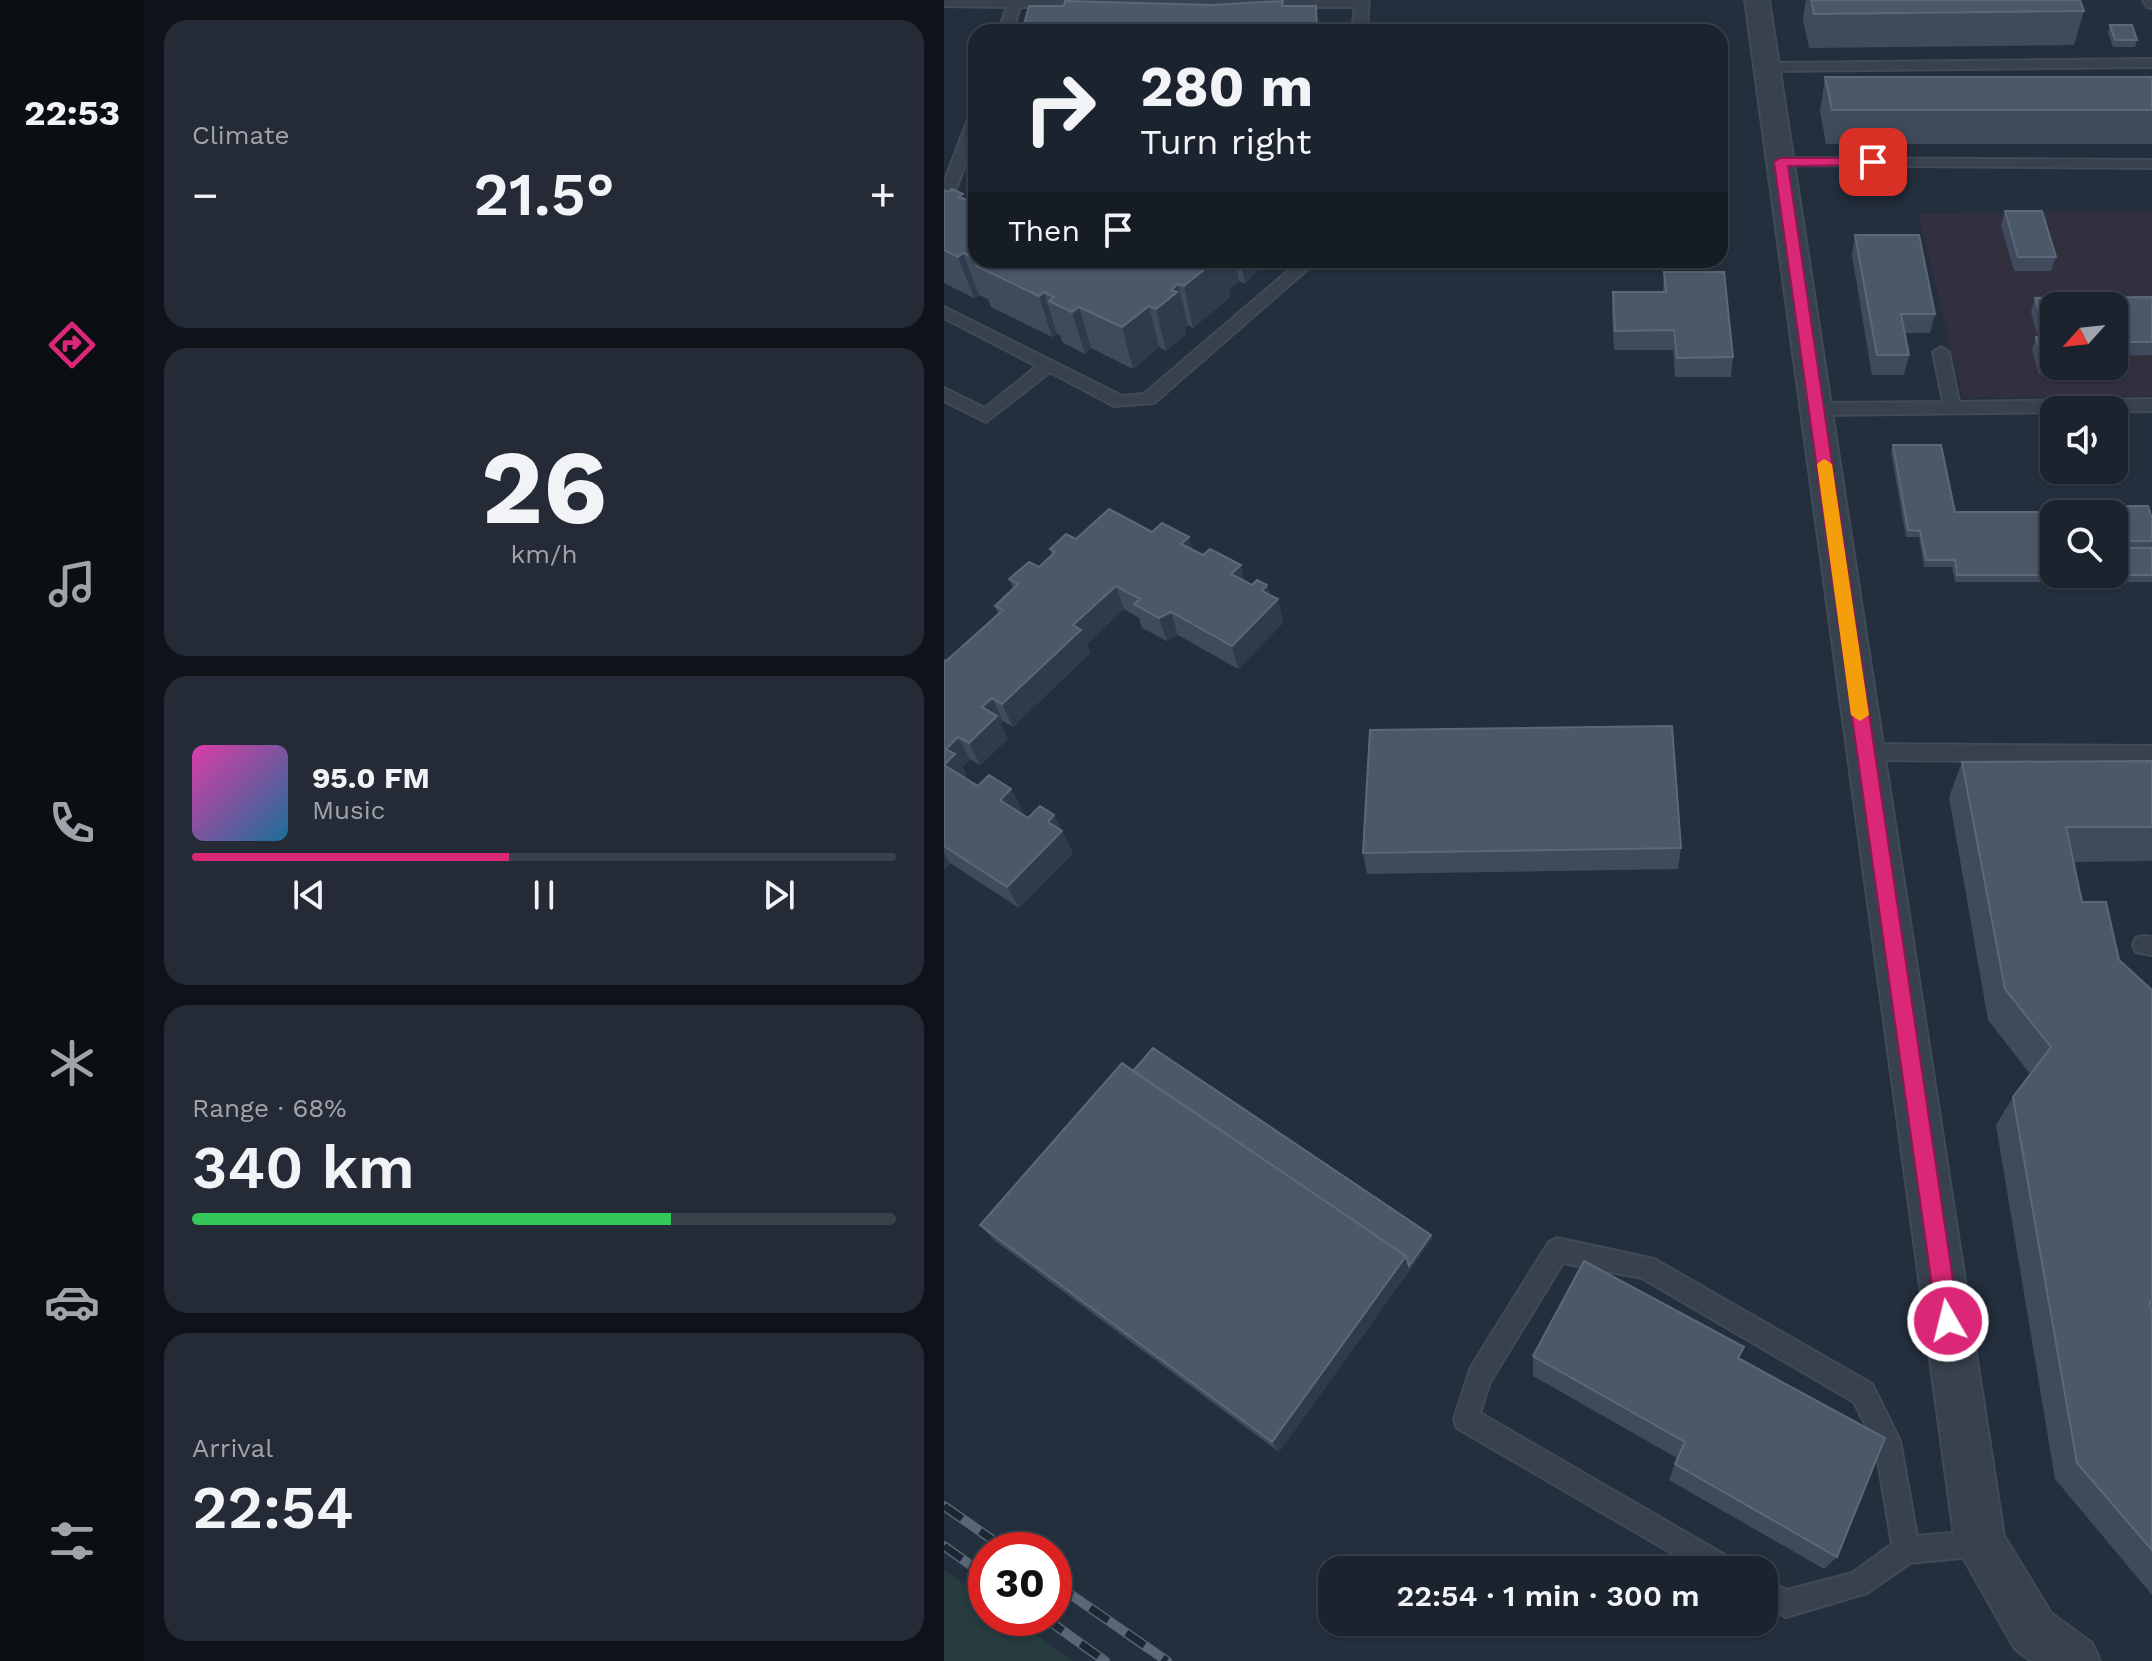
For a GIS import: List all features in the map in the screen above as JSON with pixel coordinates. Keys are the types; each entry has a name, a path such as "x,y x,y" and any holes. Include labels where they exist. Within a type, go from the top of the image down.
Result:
{"street":[{"path":"1757,0 1980,1543 2033,1631 2074,1661"}],"lane":[{"path":"944,2 1362,3 1360,24"},
{"path":"1008,24 1015,3"},
{"path":"1767,67 2152,63"},
{"path":"952,201 968,145"},
{"path":"1780,162 2152,164"},
{"path":"944,312 1120,402 1148,399 1301,268"},
{"path":"1941,352 1952,408"},
{"path":"944,394 986,416 1049,365"},
{"path":"1817,409 2152,405"},
{"path":"1865,752 2152,754"},
{"path":"1702,1556 1466,1419 1480,1376 1557,1250 1646,1267 1863,1393 1887,1441 1906,1550"},
{"path":"1778,1600 1786,1604 1858,1584 1906,1550 1980,1543"}],"shaded area":[{"path":"2152,211 2152,396 1963,398 1918,214"}],"green space":[{"path":"944,1570 968,1587 968,1636 1038,1636 1073,1661 944,1661"}],"building":[{"path":"1811,0 2080,0 2084,11 1814,14"},
{"path":"1065,1 1212,5 1283,1 1282,6 1316,6 1317,24 1024,24 1029,6 1064,6"},
{"path":"2110,25 2132,25 2137,40 2115,40"},
{"path":"1825,77 2152,77 2152,110 1832,110"},
{"path":"952,189 963,194 959,197 968,200 968,255 963,253 958,257 944,250 944,190 948,192"},
{"path":"2005,211 2042,211 2056,257 2018,257"},
{"path":"1855,235 1919,235 1935,314 1901,314 1909,355 1877,355"},
{"path":"980,268 1206,268 1184,286 1178,284 1171,290 1177,292 1156,309 1149,306 1122,327 1079,307 1072,312 1049,301 1054,297 1044,292 1039,296"},
{"path":"1664,272 1724,272 1733,357 1677,358 1674,330 1615,331 1613,292 1666,292"},
{"path":"2128,297 2152,297 2152,342 2128,342"},
{"path":"2035,298 2040,298 2040,314"},
{"path":"1893,445 1941,445 1955,512 2040,512 2040,575 1957,575 1955,560 1926,560 1920,531 1908,530"},
{"path":"2128,506 2148,506 2152,519 2152,541 2128,541"},
{"path":"1109,509 1152,532 1162,523 1189,537 1181,544 1203,555 1210,549 1241,565 1231,574 1252,585 1257,580 1267,585 1262,591 1278,599 1232,646 1171,612 1159,618 1134,604 1140,599 1116,586 1073,625 1081,630 1002,704 992,698 982,707 997,716 969,743 958,737 946,749 955,754 944,765 944,660 1003,610 995,606 1018,584 1009,579 1029,562 1039,567 1055,552 1050,549 1066,534 1076,539"},
{"path":"2128,548 2152,548 2152,575 2128,575"},
{"path":"1672,726 1681,848 1363,853 1370,730"},
{"path":"2152,761 2152,827 2066,827 2082,902 2106,902 2119,960 2152,990 2152,1550 2077,1463 2013,1097 2051,1047 2005,989 1962,762"},
{"path":"944,765 978,786 989,775 1011,789 1000,800 1028,818 1040,806 1054,815 1048,822 1062,831 1007,887 944,846"},
{"path":"1153,1048 1431,1235 1409,1266 1406,1256 1133,1071"},
{"path":"1122,1063 1406,1256 1272,1442 980,1225"},
{"path":"1584,1261 1744,1347 1738,1358 1885,1438 1837,1557 1675,1464 1685,1442 1533,1356"}],"railway":[{"path":"944,1506 981,1532"},
{"path":"944,1546 968,1563"},
{"path":"1072,1595 1167,1661"},
{"path":"1070,1636 1105,1661"}],"slow traffic":[{"path":"1824,464 1860,715"}],"route":[{"path":"1873,162 1780,162 1948,1321"}]}
